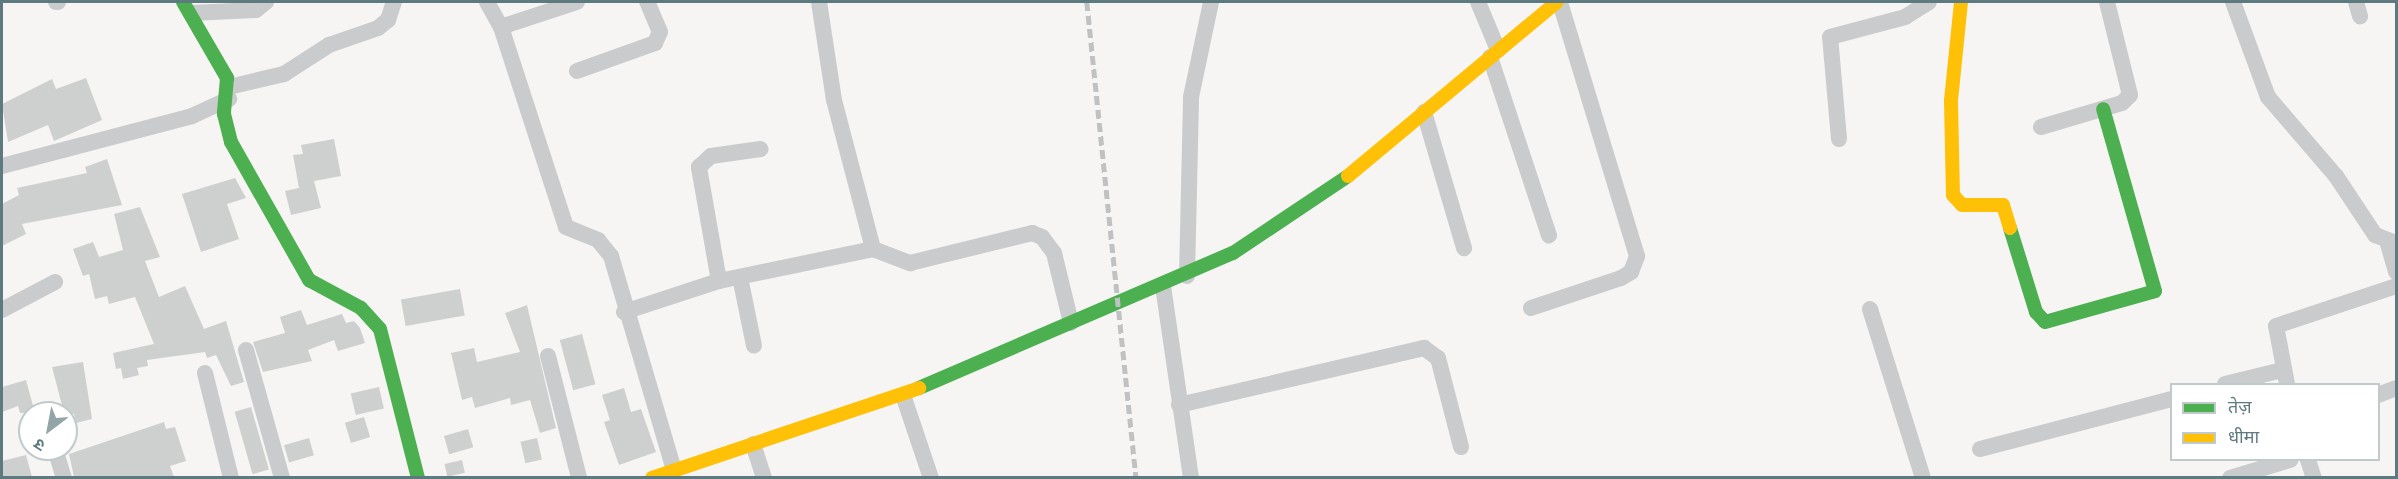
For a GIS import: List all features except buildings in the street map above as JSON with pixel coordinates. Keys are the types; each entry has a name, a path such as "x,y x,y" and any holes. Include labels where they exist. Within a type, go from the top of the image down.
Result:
{"street":[{"path":"267,2 256,10 187,8 229,93 224,114 231,142 309,280 361,308 380,329 418,477"},
{"path":"2,166 192,116 229,93 284,74 329,45 378,28 388,20 394,2"},
{"path":"487,2 501,27 564,222 607,249 624,312 674,470"},
{"path":"501,27 577,2"},
{"path":"577,71 655,43 660,32 648,2"},
{"path":"819,2 834,100 873,249"},
{"path":"1187,276 1191,97 1211,2"},
{"path":"1478,2 1549,235"},
{"path":"652,477 903,395 1071,323 1115,300 1187,276 1294,216 1559,2 1637,256 1631,272 1621,278 1531,308"},
{"path":"1839,139 1830,37 1905,16 1929,2"},
{"path":"1961,2 1951,101 1953,196 1962,205 2003,205 2036,312 2045,322 2155,291 2103,109"},
{"path":"2041,127 2103,109 2130,95 2107,2"},
{"path":"2233,2 2268,97 2392,244 2397,272"},
{"path":"1424,112 1464,248"},
{"path":"719,281 699,167 711,156 761,149"},
{"path":"624,312 719,281 873,249 909,263 1032,233 1049,243 1054,253 1071,323"},
{"path":"740,277 754,346"},
{"path":"2,310 55,282"},
{"path":"1162,286 1191,477"},
{"path":"2233,383 2284,377 2274,332 2280,322 2397,286"},
{"path":"1870,309 1923,477"},
{"path":"1179,405 1424,348 1438,358 1461,447"},
{"path":"246,350 282,477"},
{"path":"548,356 579,477"},
{"path":"206,373 231,477"},
{"path":"2380,395 2397,388"},
{"path":"903,395 931,477"},
{"path":"1980,449 2170,400"},
{"path":"753,444 764,477"},
{"path":"59,461 64,477"},
{"path":"2230,477 2283,461"},
{"path":"2309,461 2313,477"}],"railway":[{"path":"1087,2 1136,478"}],"traffic: fast":[{"path":"183,2 227,78 224,114 231,142 309,280 361,308 380,329 418,478"},
{"path":"2010,228 2036,312 2045,322 2155,291 2103,109"},
{"path":"919,388 1233,253 1348,176"}],"traffic: slow":[{"path":"1348,176 1557,2"},
{"path":"1961,2 1951,101 1953,195 1962,205 2003,205 2010,228"},
{"path":"652,478 919,388"}]}
